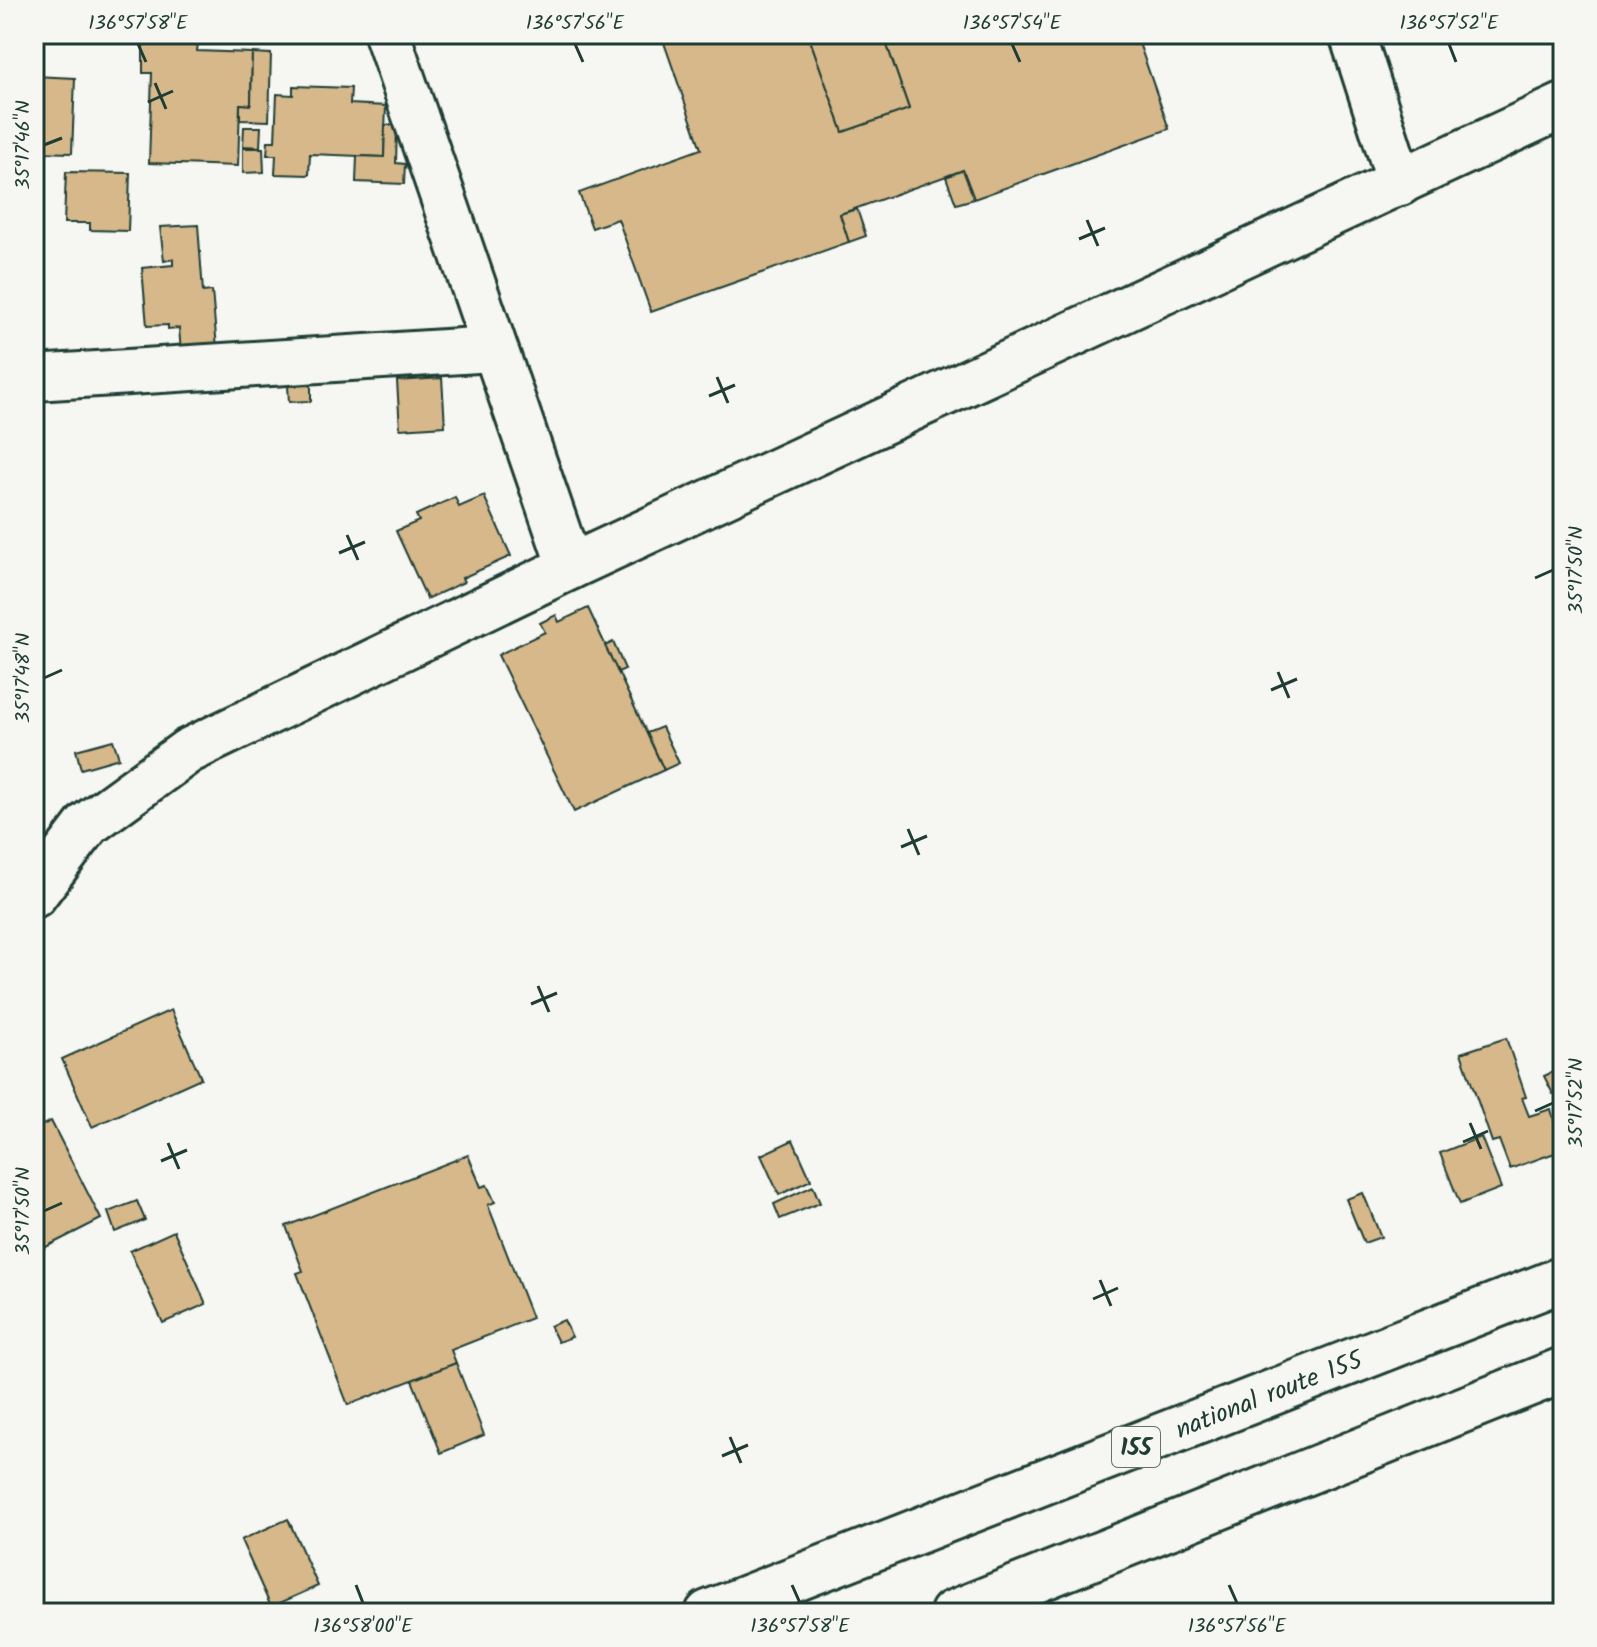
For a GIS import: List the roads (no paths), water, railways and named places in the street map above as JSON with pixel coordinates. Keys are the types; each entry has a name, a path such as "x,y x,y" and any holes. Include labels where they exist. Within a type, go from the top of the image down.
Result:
{"main road":[{"path":"387,34 570,567"},
{"path":"1352,34 1400,183"},
{"path":"34,895 88,824 188,751 570,567 1563,106"},
{"path":"34,378 493,349"},
{"name":"national route 155","path":"708,1613 1563,1279"},
{"path":"953,1613 1563,1370"}]}
